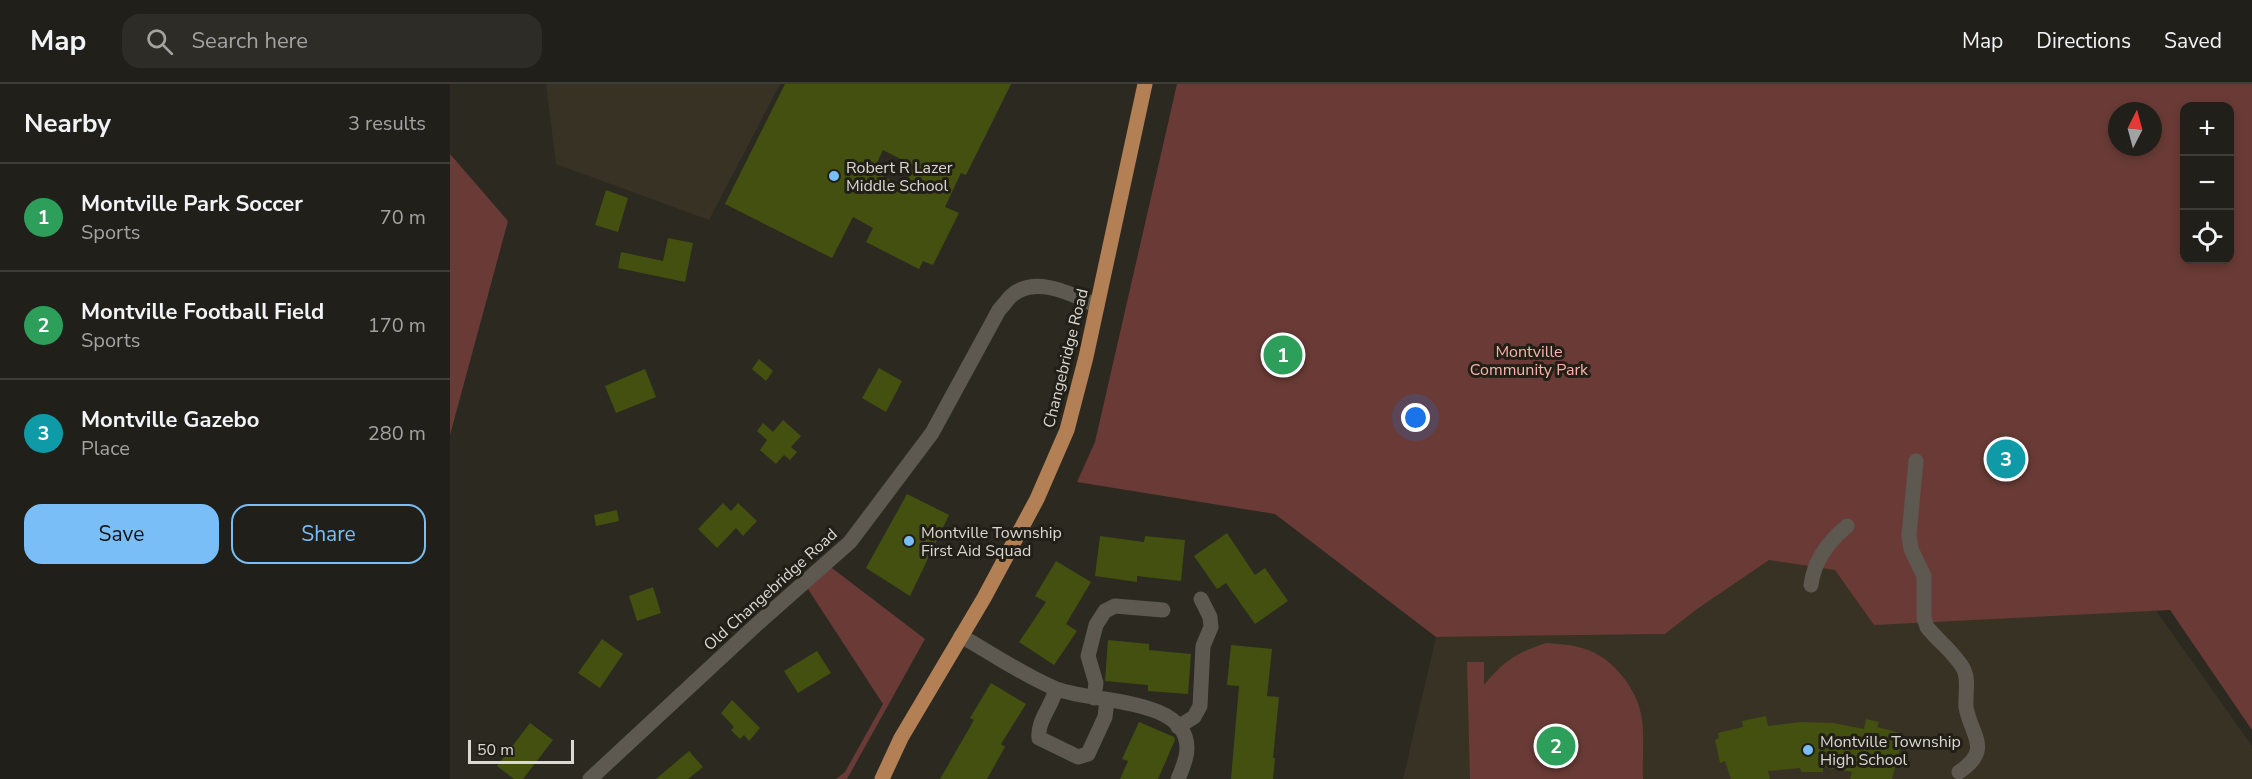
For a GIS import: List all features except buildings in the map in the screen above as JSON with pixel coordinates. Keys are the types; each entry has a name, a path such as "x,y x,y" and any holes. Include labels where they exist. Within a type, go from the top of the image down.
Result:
{"main road":[{"name":"Changebridge Road","path":"882,779 901,738 1037,500 1067,430 1086,357 1145,84"}],"street":[{"name":"Old Changebridge Road","path":"590,779 755,626 850,542 932,433 999,310 1012,295 1029,287 1049,288 1097,306"},
{"path":"1916,461 1905,516 1911,549 1924,576 1924,618 1928,627 1965,671 1966,708 1976,732 1978,752 1975,758 1959,772"},
{"path":"1811,585 1812,573 1821,556 1836,535 1847,526"},
{"path":"1178,727 1194,717 1200,706 1203,646 1211,627 1210,617 1201,599"},
{"path":"1056,689 1053,702 1038,729 1039,738 1078,757 1088,754 1105,717 1088,656 1096,625 1105,610 1115,606 1163,610"},
{"path":"961,636 1056,689 1151,708 1168,717 1186,740 1188,750 1178,779"}],"shaded area":[{"path":"546,84 780,84 709,220 556,164"},
{"path":"1999,389 2252,746 2252,779 1403,779 1436,637 1665,634 1791,534"}],"green space":[{"name":"Montville Community Park","path":"1177,84 2252,84 2252,730 2170,610 1874,625 1835,570 1769,560 1697,609 1665,634 1436,637 1275,514 1077,482 1095,442"},
{"path":"450,154 508,221 450,435"},
{"path":"828,565 925,639 847,779 836,779 845,772 883,704 806,586"},
{"path":"1546,643 1570,645 1589,650 1610,663 1627,682 1641,714 1643,779 1470,779 1467,662 1484,662 1484,685 1512,658"}],"place":[{"name":"Robert R Lazer Middle School","path":"834,176"},
{"name":"Montville Park Soccer","path":"1283,355"},
{"name":"Montville Gazebo","path":"2006,459"},
{"name":"Montville Township First Aid Squad","path":"909,541"},
{"name":"Montville Football Field","path":"1556,746"},
{"name":"Montville Township High School","path":"1808,750"}]}
